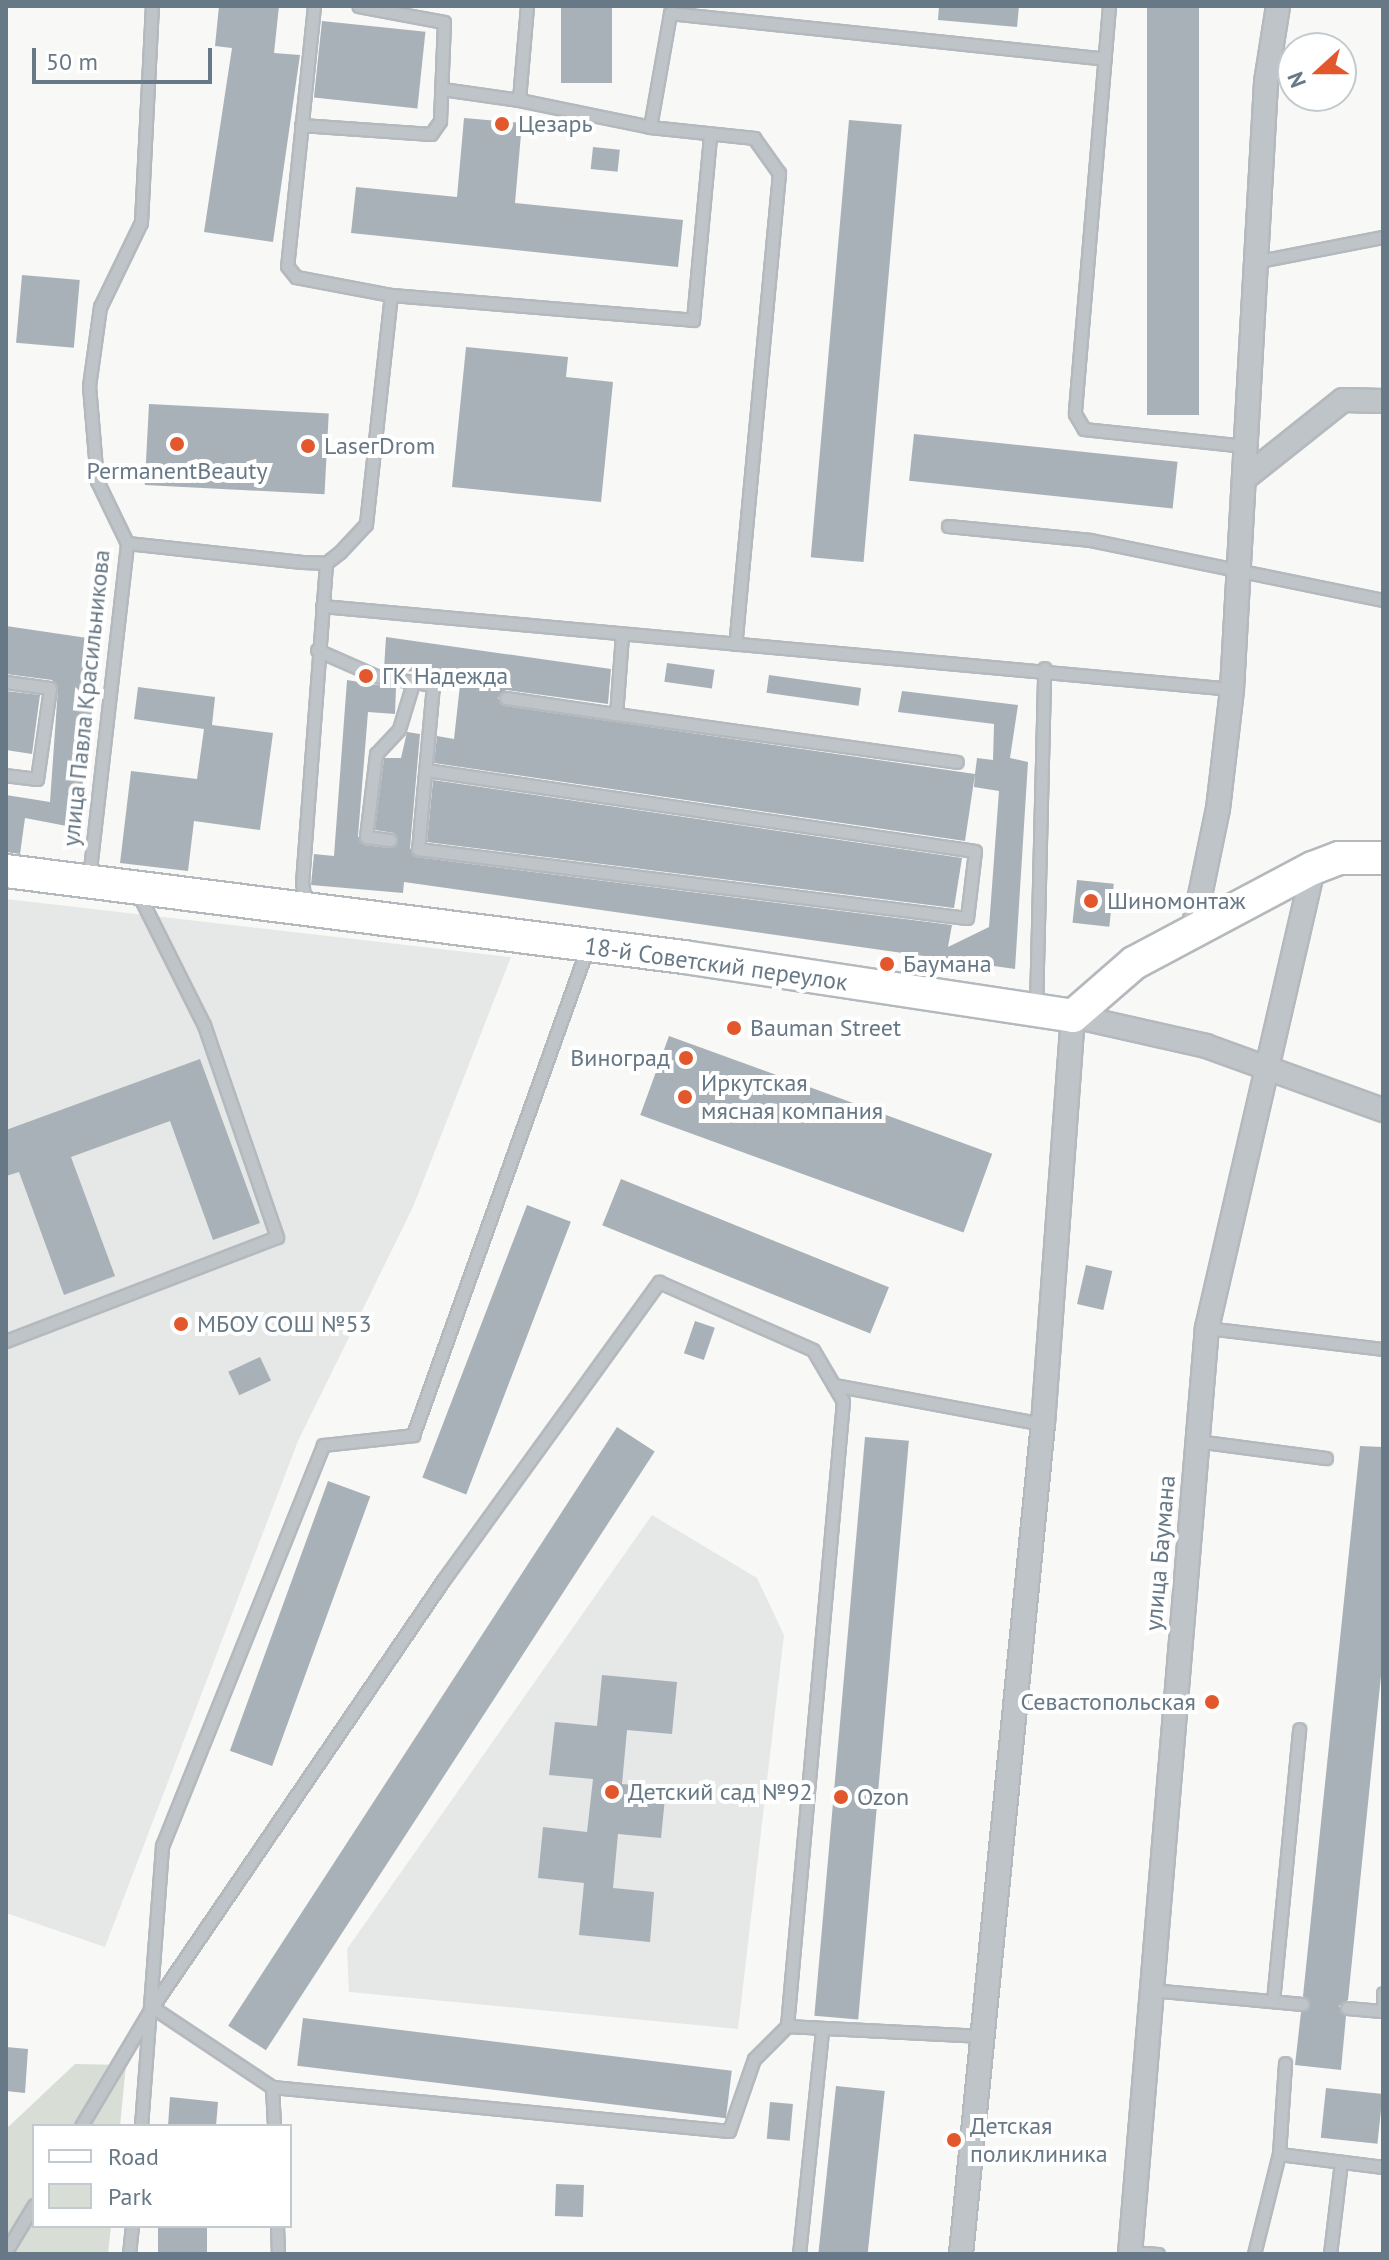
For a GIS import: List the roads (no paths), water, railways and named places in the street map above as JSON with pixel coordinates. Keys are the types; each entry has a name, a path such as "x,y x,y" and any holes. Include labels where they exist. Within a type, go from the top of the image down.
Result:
{"street":[{"path":"1192,934 1218,809 1232,689 1259,261 1266,82 1278,6"},
{"path":"1245,478 1343,400 1383,401"},
{"path":"961,2254 1043,1424 1073,1016 1134,963 1313,868 1339,858 1383,858"},
{"name":"улица Баумана","path":"1130,2253 1195,1441 1207,1328 1214,1277 1268,1068 1313,868"},
{"name":"18-й Советский переулок","path":"6,871 588,946 1073,1016"},
{"path":"1073,1016 1206,1046 1383,1110"}],"lane":[{"name":"улица Павла Красильникова","path":"88,883 127,543 97,481 89,386 100,307 141,222 152,6"},
{"path":"314,6 287,266 296,277 391,295 693,320 710,136"},
{"path":"301,125 431,134 440,121 444,22 358,6"},
{"path":"519,100 527,6"},
{"path":"1109,6 1075,414 1084,429 1247,446"},
{"path":"650,127 670,13 1105,59"},
{"path":"442,89 519,100 650,127 710,136 754,138 779,173 735,644"},
{"path":"1259,261 1383,237"},
{"path":"307,911 302,883 317,650 326,563 366,524 391,295"},
{"path":"948,526 1090,540 1383,600"},
{"path":"127,543 326,563"},
{"path":"322,606 622,635 1044,668 1232,689"},
{"path":"616,714 622,635"},
{"path":"317,650 376,676 433,685 418,849 967,918 975,851 426,770"},
{"path":"1035,1010 1044,668"},
{"path":"6,682 50,688 37,779 6,775"},
{"path":"390,840 366,837 376,754 399,729 413,683"},
{"path":"506,698 957,762"},
{"path":"6,1341 277,1237 204,1025 136,889"},
{"path":"141,2124 162,1846 323,1445 413,1435 588,946"},
{"path":"82,2124 152,2007 444,1579 659,1282 813,1350 843,1401 839,1493 787,2026 754,2059 729,2131 272,2087 152,2007"},
{"path":"1207,1328 1383,1349"},
{"path":"834,1385 1043,1424"},
{"path":"1195,1441 1326,1458"},
{"path":"1273,2001 1299,1729"},
{"path":"1151,1990 1302,2004"},
{"path":"1347,2008 1382,2011 1383,1993"},
{"path":"787,2026 822,2031 893,2028 982,2036"},
{"path":"799,2254 822,2031"},
{"path":"1254,2254 1279,2154 1285,2063"},
{"path":"272,2087 274,2124"},
{"path":"1279,2154 1383,2167"},
{"path":"1330,2254 1341,2162"},
{"path":"6,2251 32,2208"},
{"path":"129,2254 132,2228"},
{"path":"277,2228 278,2254"},
{"path":"1130,2253 1158,2254"}],"place":[{"name":"Цезарь","path":"502,124"},
{"name":"PermanentBeauty","path":"177,444"},
{"name":"LaseгDrom","path":"308,446"},
{"name":"ГК Надежда","path":"366,676"},
{"name":"Шиномонтаж","path":"1091,901"},
{"name":"Баумана","path":"887,964"},
{"name":"Bauman Street","path":"734,1028"},
{"name":"Виноград","path":"686,1058"},
{"name":"Иркутская мясная компания","path":"685,1097"},
{"name":"МБОУ СОШ №53","path":"181,1324"},
{"name":"Севастопольская","path":"1212,1702"},
{"name":"Детский сад №92","path":"612,1792"},
{"name":"Ozon","path":"841,1797"},
{"name":"Детская поликлиника","path":"954,2140"}]}
